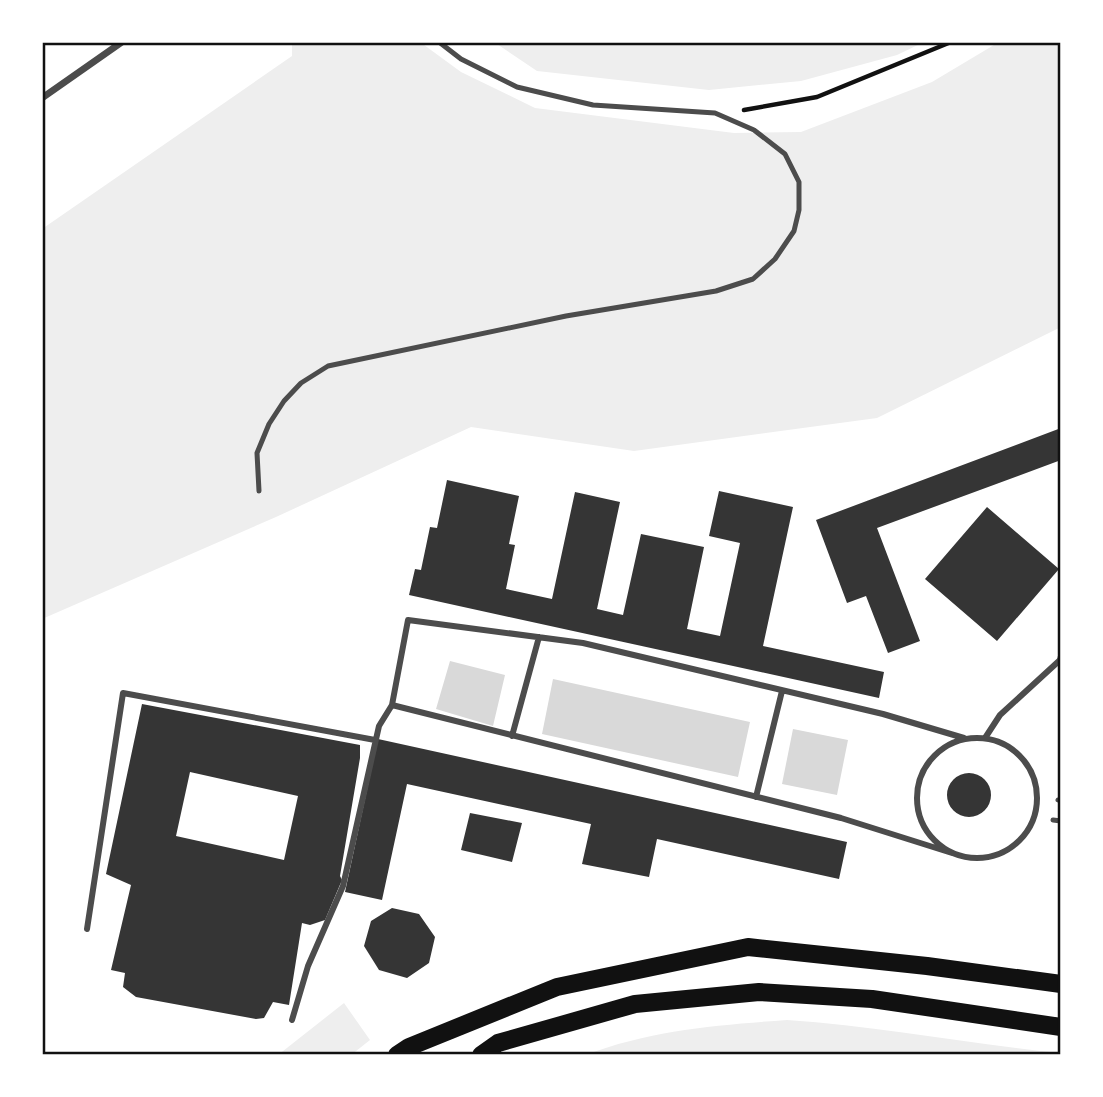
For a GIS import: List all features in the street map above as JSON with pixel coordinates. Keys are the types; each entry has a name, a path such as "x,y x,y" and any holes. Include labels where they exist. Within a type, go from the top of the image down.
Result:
{"highway":[{"path":"397,1055 409,1047 557,987 748,947 927,966 1061,984"},
{"path":"481,1055 498,1043 635,1004 760,992 873,999 1061,1027"}],"street":[{"path":"42,98 122,42"},
{"path":"292,1020 308,966 343,886 375,740 379,726 391,705 408,620 583,643 883,714 964,738 985,738 1003,743 1019,754 1031,770 1037,789 1037,808 1031,826 1019,842 1003,853 984,858 965,858 841,818 391,705"},
{"path":"512,736 539,638"},
{"path":"985,738 1000,715 1061,660"},
{"path":"756,797 782,691"},
{"path":"87,929 123,692 375,740"},
{"path":"952,853 931,837 920,819 916,799 919,778 929,760 945,746 964,738"}],"lane":[{"path":"259,491 257,453 269,424 284,401 301,383 328,366 566,316 716,291 752,279 775,259 794,231 799,210 799,182 785,154 754,130 715,113 593,106 517,87 460,60 439,42"},
{"path":"1053,820 1061,821"}],"path":[{"path":"715,113 817,97 951,42"}],"shaded area":[{"path":"292,42 420,42 461,72 535,108 734,133 801,132 932,82 999,42 1061,42 1061,327 877,418 634,451 471,427 276,517 42,619 42,229 292,56"},
{"path":"494,42 924,42 897,55 801,81 709,90 537,71"},
{"path":"450,661 505,675 493,726 436,709"},
{"path":"553,679 750,722 738,777 542,734"},
{"path":"793,729 848,740 837,795 782,784"},
{"path":"344,1003 370,1040 351,1055 278,1055"},
{"path":"787,1020 890,1031 1061,1055 586,1055 660,1034"}],"building":[{"path":"1061,428 1061,460 877,528 920,641 888,653 866,596 847,603 816,520"},
{"path":"447,480 519,496 509,544 515,545 506,589 552,599 575,492 620,502 597,609 623,615 641,534 704,547 687,629 720,636 740,543 709,536 719,491 793,507 763,646 884,672 879,698 409,595 415,569 421,570 430,527 437,528"},
{"path":"987,507 1059,569 997,641 925,579"},
{"path":"142,704 360,745 340,876 342,880 325,920 310,925 302,923 289,1005 273,1002 264,1018 256,1019 136,997 123,987 125,973 111,970 131,885 106,874","holes":["190,772 298,796 284,860 176,836"]},
{"path":"378,739 847,842 839,879 657,839 649,877 582,864 591,824 407,784 382,900 345,892"},
{"path":"969,773 984,780 991,795 984,810 969,817 954,810 947,795 954,780"},
{"path":"470,813 522,823 512,862 461,850"},
{"path":"392,908 419,914 435,937 429,963 407,978 379,970 364,946 371,921"}]}
